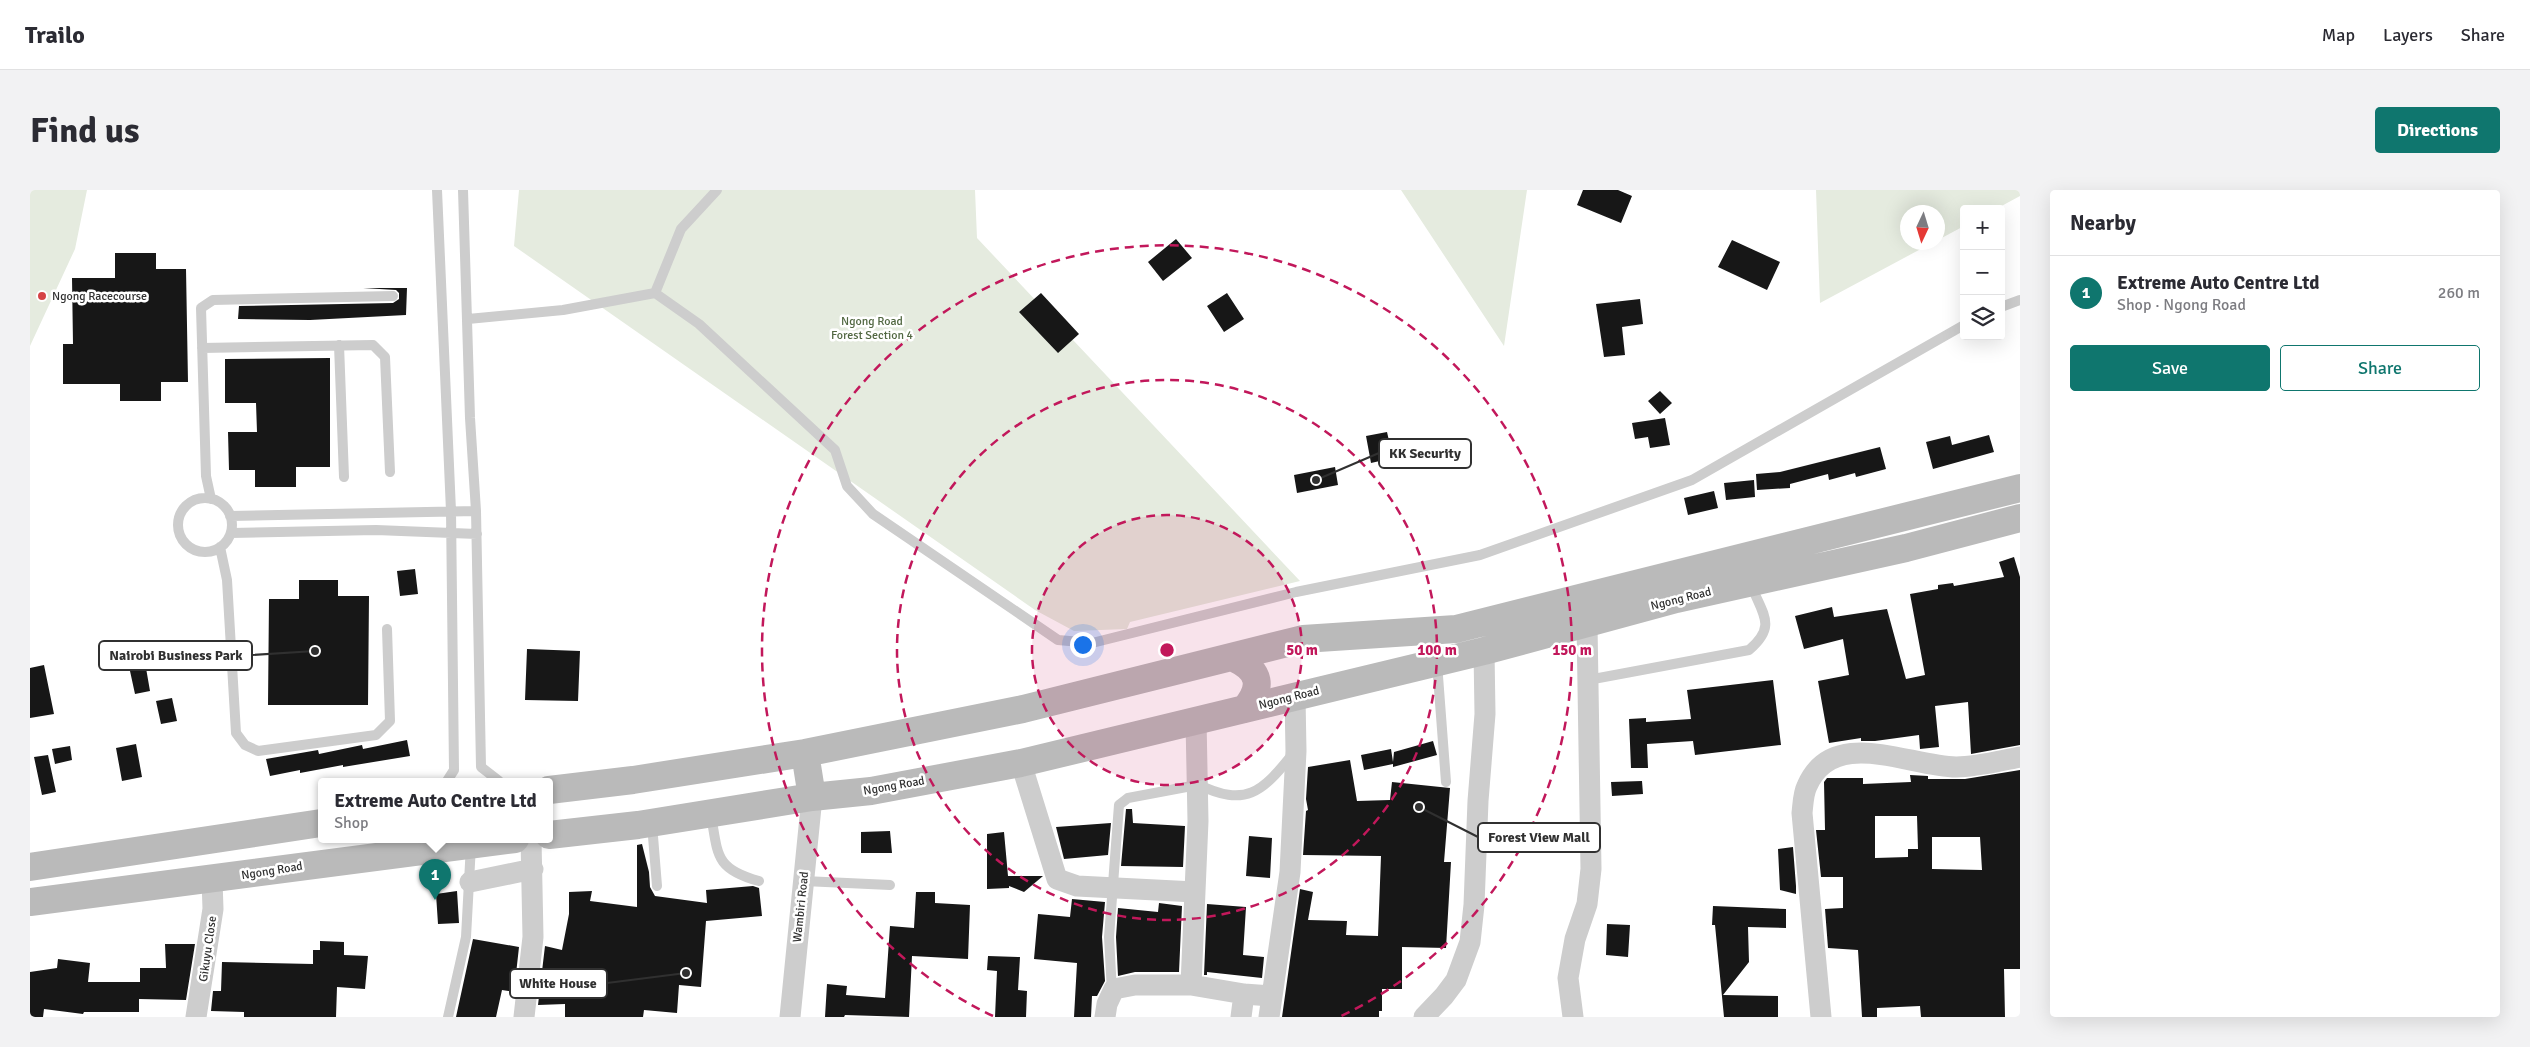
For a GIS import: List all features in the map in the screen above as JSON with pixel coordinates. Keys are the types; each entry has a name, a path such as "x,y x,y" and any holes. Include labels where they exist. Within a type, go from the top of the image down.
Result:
{"main road":[{"name":"Ngong Road","path":"553,790 633,780 805,753 1023,709 1234,658 1303,639 1456,629 2020,488"},
{"name":"Ngong Road","path":"553,834 871,791 1020,763 1484,651 1686,597 1906,548 2020,518"},
{"path":"1234,658 1247,664 1254,672 1257,681 1254,698 1244,709"},
{"path":"805,753 812,798"},
{"path":"30,867 318,823"},
{"name":"Ngong Road","path":"30,902 212,880 480,843"}],"street":[{"path":"1573,1017 1568,978 1575,939 1587,904 1591,869 1587,625"},
{"path":"1424,1017 1456,980 1470,942 1474,905 1478,801 1485,714 1484,651"},
{"path":"1105,1017 1107,1004 1114,989 1135,985 1191,985 1244,994 1270,1007 1284,926 1290,872 1296,751 1296,697"},
{"path":"1191,985 1195,892 1196,720"},
{"path":"1821,1017 1802,813 1806,788 1817,769 1831,759 1848,753 1871,753 1955,767 2020,757"},
{"path":"1020,763 1057,879 1077,886 1195,892"},
{"name":"Wambiri Road","path":"790,1017 812,798"},
{"path":"524,1017 534,937 531,843"},
{"path":"470,882 533,869"},
{"name":"Gikuyu Close","path":"196,1017 213,909 212,880"},
{"path":"1241,1017 1244,994"}],"lane":[{"path":"437,190 451,510 454,770 449,778"},
{"path":"463,190 470,418 477,534 481,767 495,778"},
{"path":"655,293 681,229 717,190"},
{"path":"468,319 564,310 655,293 699,324 835,450 847,486 873,514 1058,640 1092,643 1296,592 1480,555 1692,480 1960,328"},
{"path":"211,499 206,476 201,308 213,300 393,296"},
{"path":"2005,306 2020,300"},
{"path":"340,345 344,477"},
{"path":"202,348 373,345 385,356 390,472"},
{"path":"202,498 211,499 226,508 230,516 231,534 220,547 212,551 194,550 181,538 178,530 178,521 187,506 202,498"},
{"path":"230,516 451,510 476,511"},
{"path":"231,534 376,530 477,534"},
{"path":"220,547 227,580 236,733 245,745 258,751 376,735 383,730 390,721 388,628"},
{"path":"1588,680 1749,650 1763,638 1767,624 1750,583"},
{"path":"1437,662 1446,782"},
{"path":"1112,993 1109,937 1119,805 1128,798 1197,785 1222,794 1251,793 1266,786 1296,751"},
{"path":"711,812 718,855 729,870 759,881"},
{"path":"652,822 657,886"},
{"path":"448,1017 466,937 471,844"},
{"path":"804,881 890,885"}],"green space":[{"name":"Ngong Racecourse","path":"30,190 87,190 75,249 30,346"},
{"name":"Ngong Road Forest Section 4","path":"519,190 975,190 977,238 1300,581 1130,622 1127,629 1074,631 1035,610 514,246"},
{"path":"1401,190 1527,190 1504,346"},
{"path":"1816,190 2020,190 2020,196 2003,205 1960,205 1960,228 1945,236 1945,205 1900,205 1900,250 1919,250 1820,303"}],"building":[{"path":"1583,190 1618,190 1632,196 1621,223 1577,205"},
{"path":"1176,239 1192,258 1163,281 1148,262"},
{"path":"1732,240 1780,262 1767,290 1718,267"},
{"path":"115,253 156,253 156,269 186,269 188,382 161,382 161,401 120,401 120,384 63,384 63,344 73,344 72,278 115,278"},
{"path":"363,288 407,288 406,315 310,320 238,319 239,306 393,303 399,299 399,293 396,290"},
{"path":"1041,293 1079,334 1058,353 1019,312"},
{"path":"1227,293 1244,319 1224,332 1207,306"},
{"path":"1640,299 1643,324 1622,327 1625,355 1604,357 1596,304"},
{"path":"330,358 330,467 296,467 296,487 255,487 255,470 229,470 228,432 257,432 256,403 225,403 225,359"},
{"path":"1660,391 1672,403 1660,414 1648,401"},
{"path":"1665,418 1670,445 1650,448 1648,437 1635,439 1632,423"},
{"path":"1387,432 1393,458 1371,463 1366,436"},
{"path":"1989,435 1994,452 1933,469 1926,442 1950,436 1952,445"},
{"path":"1880,447 1886,469 1856,477 1855,473 1829,480 1828,474 1790,484 1790,488 1757,490 1756,474 1780,472"},
{"path":"1335,467 1338,485 1297,493 1294,475"},
{"path":"1754,480 1755,497 1726,500 1724,483"},
{"path":"1714,491 1718,508 1688,515 1684,498"},
{"path":"2014,557 2020,577 2020,745 1971,754 1968,702 1935,706 1939,747 1920,749 1919,735 1875,741 1861,741 1861,738 1829,743 1818,681 1849,675 1843,639 1804,649 1795,616 1832,607 1834,617 1887,609 1906,679 1925,675 1910,594 1938,589 1938,585 1953,583 1954,586 2004,577 1999,562"},
{"path":"415,569 418,594 400,596 397,571"},
{"path":"299,580 338,580 338,596 369,596 368,705 268,705 269,599 299,599"},
{"path":"527,649 580,651 578,701 525,700"},
{"path":"44,665 54,714 30,718 30,668"},
{"path":"146,668 150,691 135,694 130,671"},
{"path":"1773,680 1781,745 1695,755 1693,741 1647,744 1648,768 1631,768 1629,719 1646,718 1646,722 1691,719 1687,690"},
{"path":"172,698 177,721 161,724 156,701"},
{"path":"407,740 410,756 300,773 300,770 270,776 266,759 318,750 319,754 362,745 363,749"},
{"path":"1433,741 1437,755 1393,767 1393,764 1364,770 1361,755 1391,749 1393,762 1394,752"},
{"path":"136,744 142,777 122,781 116,748"},
{"path":"70,746 72,760 55,764 52,749"},
{"path":"48,755 56,792 42,795 34,757"},
{"path":"1350,760 1357,801 1390,800 1392,782 1450,788 1444,862 1451,862 1446,948 1402,947 1402,989 1382,989 1382,1011 1379,1011 1379,1017 1282,1017 1300,889 1313,892 1308,920 1347,921 1346,935 1378,936 1381,856 1303,855 1306,811 1308,810 1306,799 1308,767"},
{"path":"2020,770 2020,969 2004,969 2005,1017 1921,1017 1920,1006 1877,1008 1877,1017 1862,1017 1858,950 1828,948 1825,909 1843,908 1843,877 1821,877 1816,830 1825,830 1824,782 1827,778 1863,778 1863,784 1911,782 1910,775 1928,776 1928,779 1965,779","holes":["1875,816 1917,816 1918,849 1908,849 1908,857 1875,858","1932,837 1980,837 1982,870 1932,869"]},
{"path":"1642,781 1643,794 1612,796 1611,782"},
{"path":"1126,809 1132,809 1133,823 1185,826 1183,867 1121,866"},
{"path":"1111,823 1108,855 1064,859 1056,827"},
{"path":"890,831 892,853 861,853 861,832"},
{"path":"1004,832 1008,876 1043,876 1024,892 1009,886 1009,888 987,889 987,834"},
{"path":"1249,836 1272,838 1270,878 1246,876"},
{"path":"642,844 649,872 650,887 655,896 707,903 706,890 753,886 759,888 762,916 706,921 701,987 679,985 677,1013 644,1010 643,1017 565,1017 565,1004 538,1005 545,946 562,950 569,914 569,892 592,891 590,901 637,907 637,845"},
{"path":"1793,847 1796,894 1780,890 1778,849"},
{"path":"457,891 459,923 438,924 436,894"},
{"path":"916,892 935,892 935,903 970,905 968,959 912,956 909,1017 845,1015 844,1017 825,1017 827,984 847,986 846,995 885,998 890,926 914,928"},
{"path":"1072,899 1105,902 1102,937 1105,981 1097,996 1092,996 1091,1017 1074,1017 1077,963 1034,959 1038,914 1070,917"},
{"path":"1159,903 1182,906 1179,972 1135,972 1118,976 1116,937 1118,908 1158,912"},
{"path":"1207,904 1246,907 1243,955 1264,957 1262,978 1207,972 1207,975 1204,975"},
{"path":"1713,906 1786,909 1786,928 1748,927 1749,962 1723,995 1778,996 1778,1017 1724,1017 1715,925 1712,925"},
{"path":"1607,924 1630,925 1628,957 1606,955"},
{"path":"473,939 519,947 514,992 502,990 496,1017 456,1017"},
{"path":"320,941 344,942 344,955 368,956 365,989 337,987 336,1017 244,1017 244,1012 211,1011 213,991 221,991 222,962 313,964 313,950 320,950"},
{"path":"165,944 195,944 186,1000 139,999 139,1012 84,1012 83,1014 44,1009 43,1017 30,1017 30,972 57,968 58,959 90,963 88,982 140,982 140,968 166,968"},
{"path":"988,956 1020,957 1018,990 1027,991 1026,1017 995,1017 997,971 987,970"}],"place":[{"name":"Ngong Racecourse","path":"42,296"},
{"name":"KK Security","path":"1316,480"},
{"name":"Nairobi Business Park","path":"315,651"},
{"name":"Forest View Mall","path":"1419,807"},
{"name":"Extreme Auto Centre Ltd","path":"435,900"},
{"name":"White House","path":"686,973"}]}
